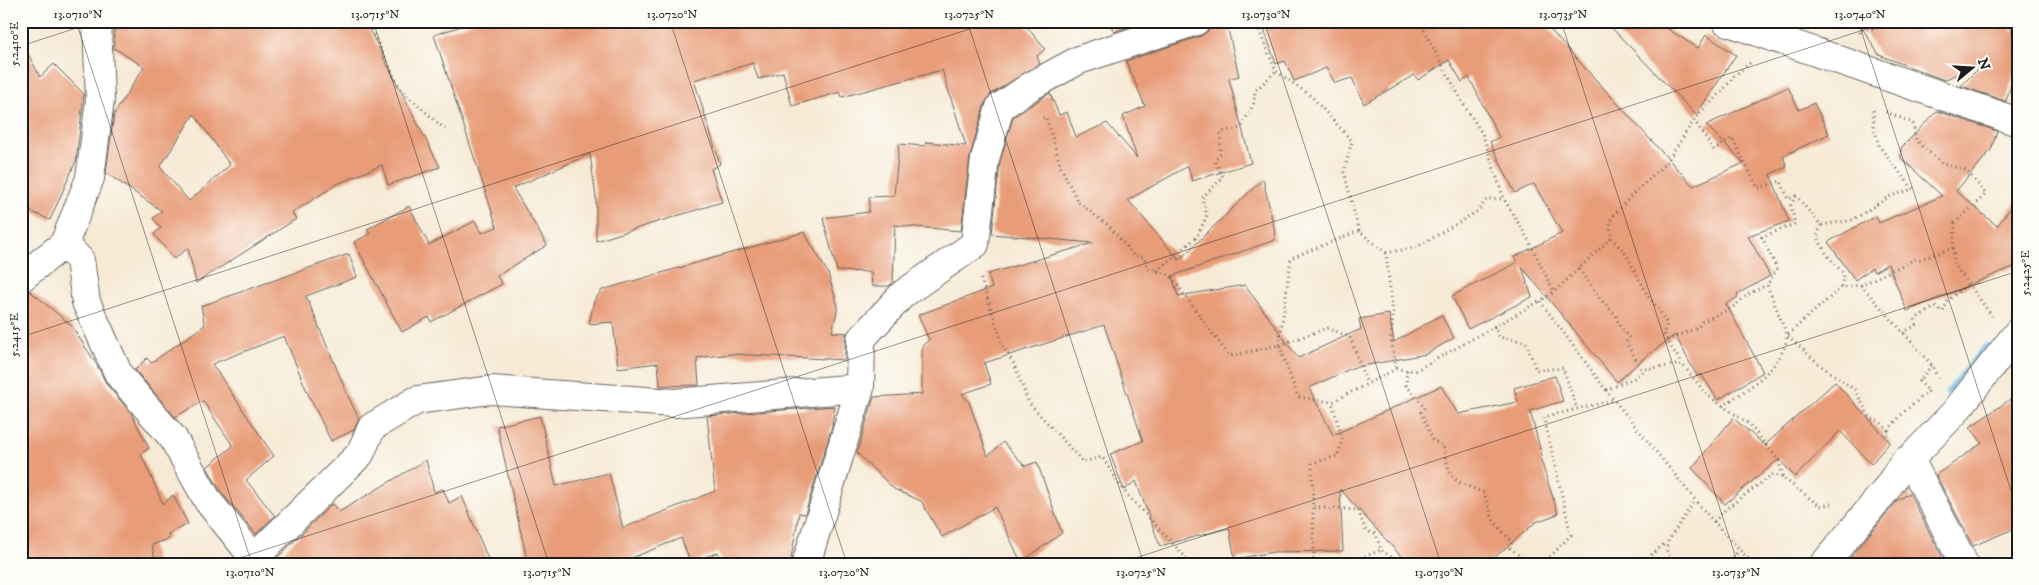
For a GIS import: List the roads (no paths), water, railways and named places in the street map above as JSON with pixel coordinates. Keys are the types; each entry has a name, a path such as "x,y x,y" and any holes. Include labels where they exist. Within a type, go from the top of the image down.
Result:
{"street":[{"path":"21,278 64,244 90,178 100,100 97,21"},
{"path":"806,564 860,388 861,339 903,294 975,244 985,159 1000,107 1031,86 1079,60 1196,21"},
{"path":"1726,21 1782,34 2018,122"},
{"path":"64,244 80,260 86,302 119,376 173,438 208,500 254,561 360,454 372,427 417,400 491,390 674,402 860,388"},
{"path":"1824,564 1885,491 1908,460 1955,412 2016,334"},
{"path":"1908,460 1964,564"}],"waterway":[{"path":"1950,393 1987,348"}]}
